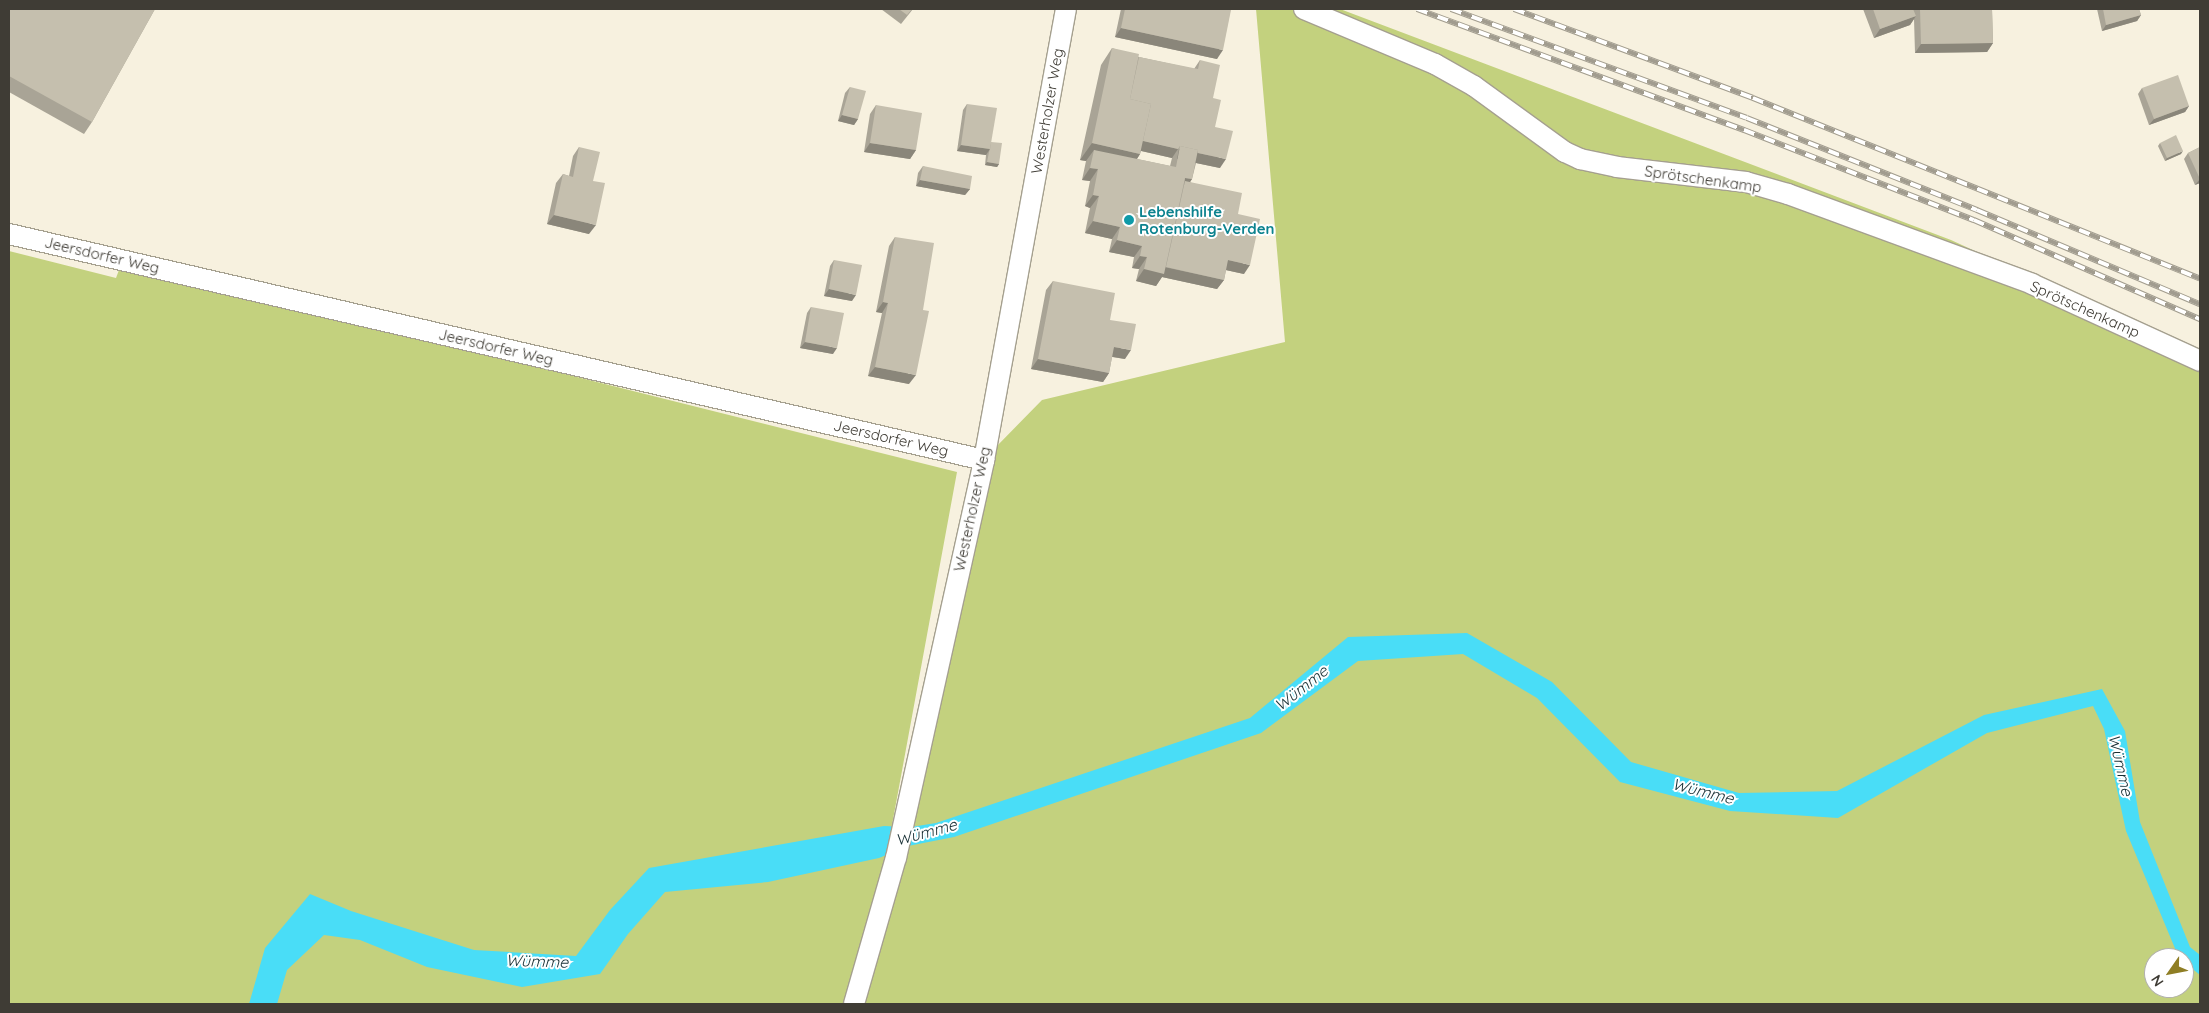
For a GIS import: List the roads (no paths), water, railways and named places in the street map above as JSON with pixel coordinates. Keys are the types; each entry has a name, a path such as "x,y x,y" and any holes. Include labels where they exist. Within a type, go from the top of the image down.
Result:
{"street":[{"name":"Westerholzer Weg","path":"854,1004 896,858 984,460 1066,9"},
{"name":"Sprötschenkamp","path":"1304,9 1443,68 1474,86 1564,152 1580,159 1617,167 1746,182 1788,194 2032,284 2200,361"},
{"name":"Jeersdorfer Weg","path":"9,234 984,460"}],"water":[{"name":"Wümme","path":"1467,633 1552,682 1631,762 1739,793 1837,791 1984,715 2102,689 2125,731 2140,822 2191,948 2175,948 2126,831 2104,729 2093,706 1987,733 1838,818 1730,811 1620,782 1537,698 1463,654 1358,661 1261,733 954,837 908,846 879,858 768,882 665,892 628,934 600,974 522,987 427,967 360,940 324,935 287,970 277,1004 249,1004 265,948 310,894 351,911 474,950 576,956 610,910 649,868 884,826 911,827 936,823 1250,718 1348,637"},
{"path":"2194,950 2200,955 2200,975 2194,970"}],"railway":[{"path":"1417,9 1744,130 1974,220 2200,319"},
{"path":"1451,9 1747,118 1977,210 2200,304"},
{"path":"1514,9 1753,98 2200,279"}],"place":[{"name":"Lebenshilfe Rotenburg-Verden","path":"1129,220"}]}
